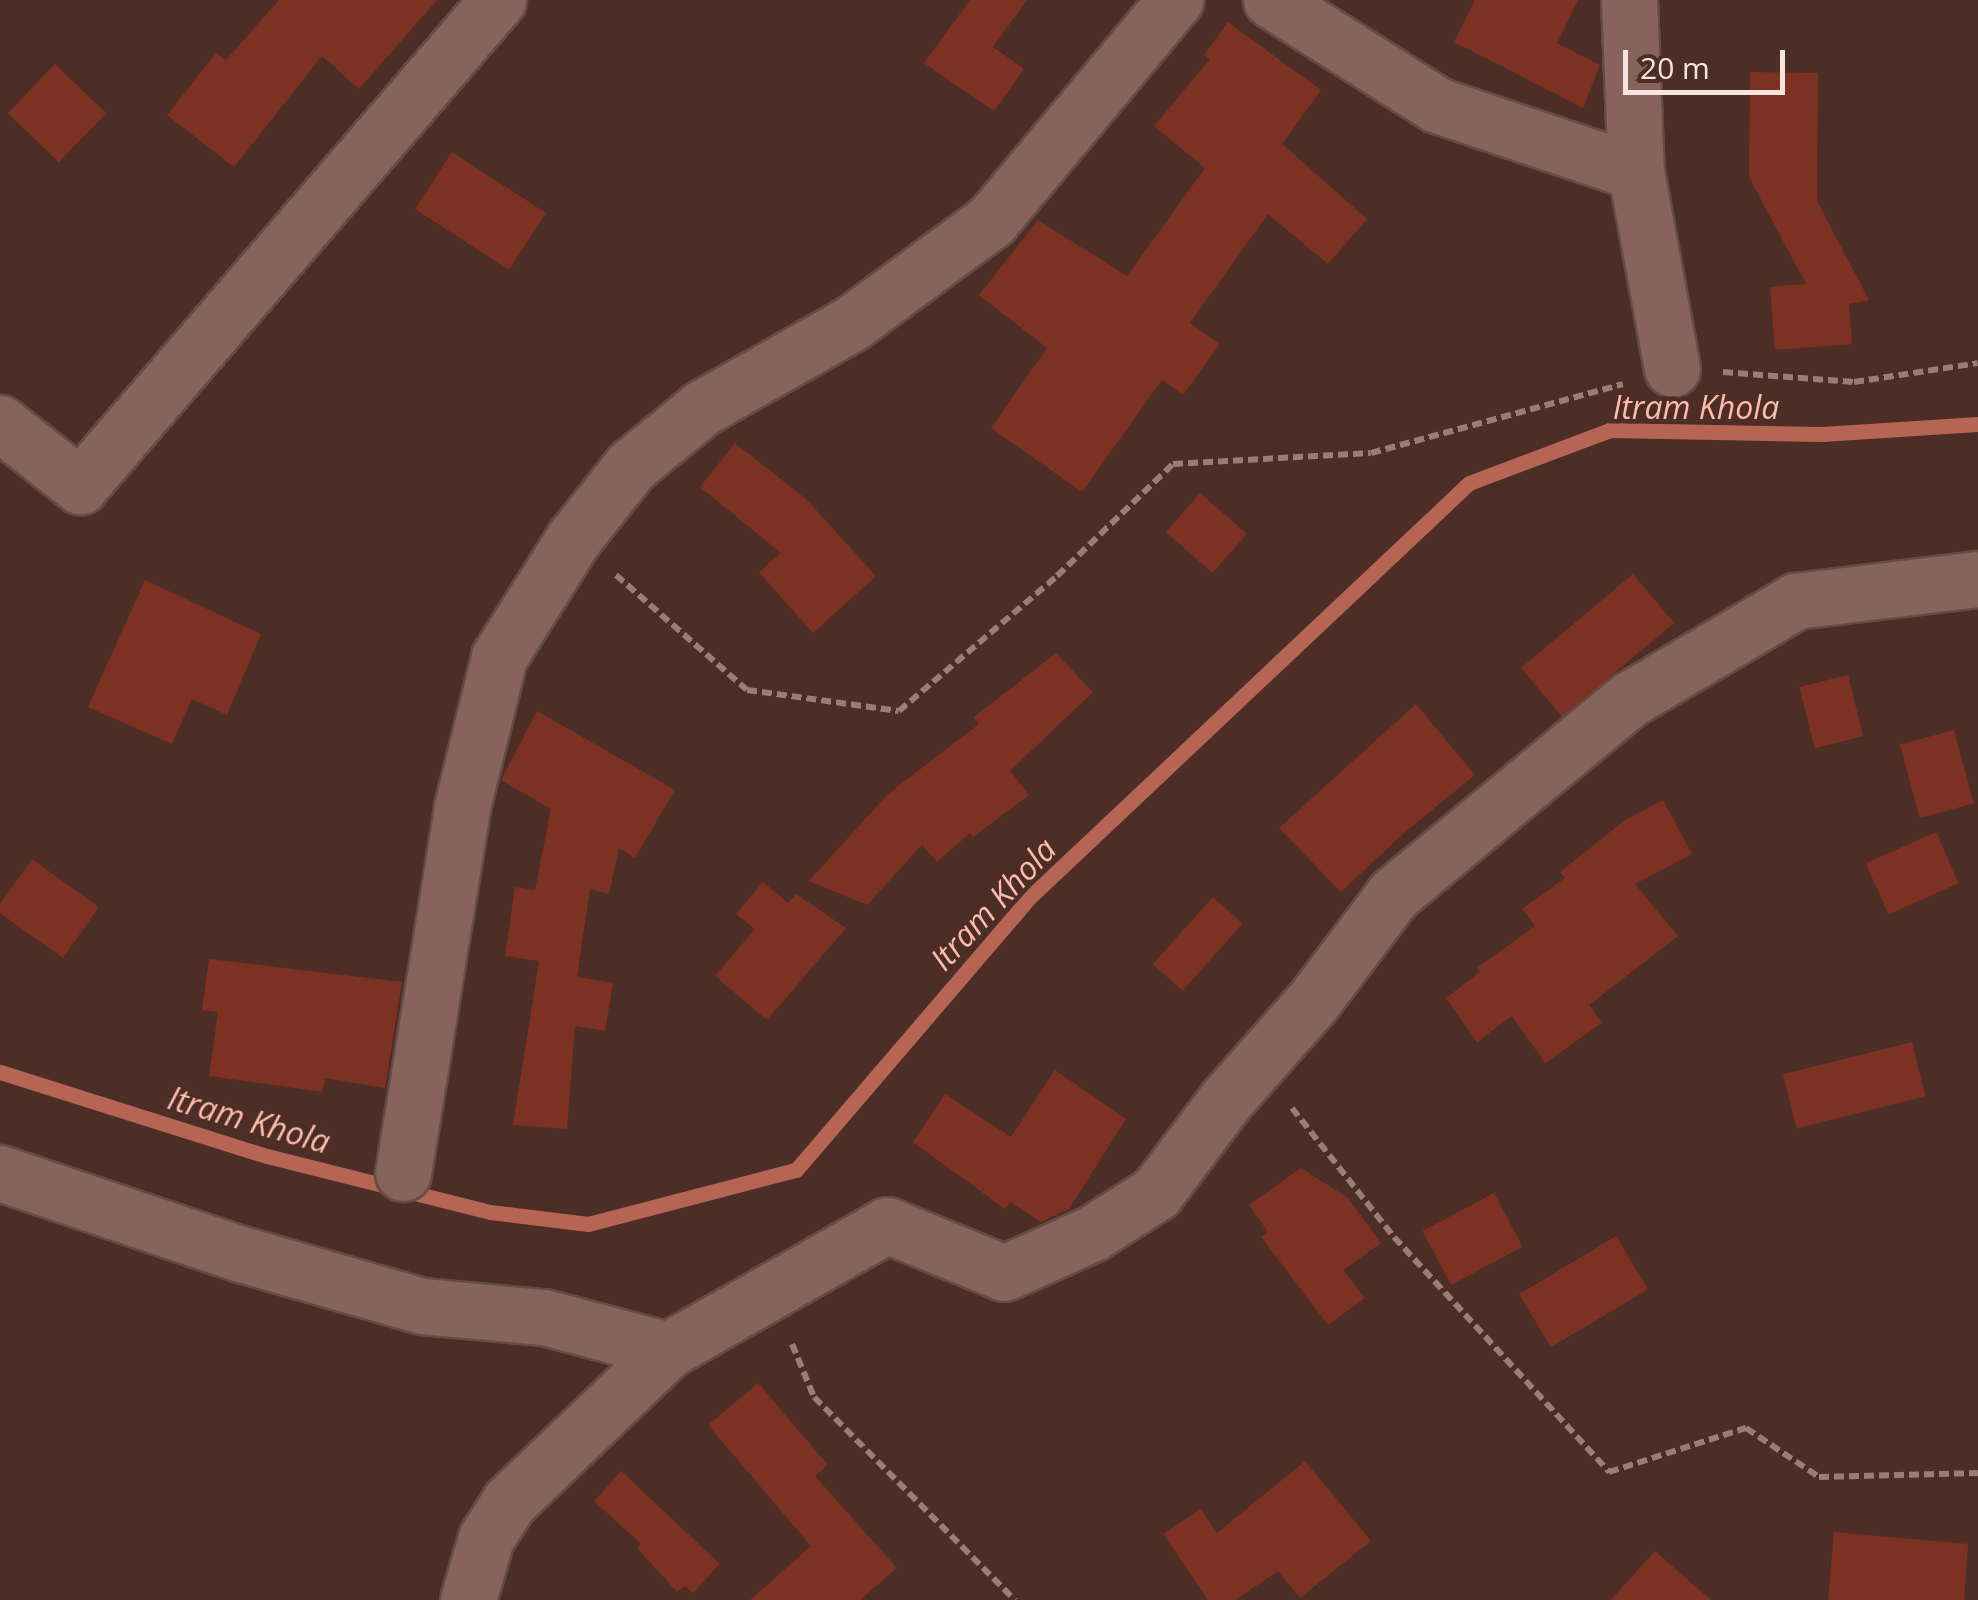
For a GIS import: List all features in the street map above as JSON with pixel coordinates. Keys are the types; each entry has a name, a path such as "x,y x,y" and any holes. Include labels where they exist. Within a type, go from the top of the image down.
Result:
{"street":[{"path":"0,423 80,486 498,0"},
{"path":"402,1173 462,807 499,657 574,538 631,466 702,408 852,323 991,221 1174,0"},
{"path":"1272,0 1437,105 1636,172"},
{"path":"1630,0 1636,172 1672,368"},
{"path":"468,1600 486,1538 509,1502 668,1350 887,1225 1004,1273 1093,1233 1156,1194 1256,1065 1314,1000 1394,894 1630,698 1796,602 1978,580"},
{"path":"0,1174 241,1254 422,1306 544,1317 668,1350"}],"path":[{"path":"574,538 746,690 900,711 1057,576 1172,464 1371,452 1529,413 1672,368 1854,382 1978,363"},
{"path":"1256,1065 1394,1238 1609,1472 1746,1428 1819,1477 1978,1473"},
{"path":"770,1292 814,1397 1014,1600"}],"building":[{"path":"279,0 437,0 359,89 322,56 234,167 167,115 216,53 226,60"},
{"path":"970,0 1027,0 993,47 1024,69 994,111 924,63"},
{"path":"1475,0 1578,0 1557,43 1600,65 1583,108 1454,42"},
{"path":"1228,22 1321,90 1282,144 1367,219 1328,264 1268,214 1190,323 1220,344 1183,395 1162,380 1082,492 991,428 1047,348 979,295 1038,220 1127,276 1205,168 1154,126 1210,59 1204,55"},
{"path":"55,64 106,113 59,162 8,113"},
{"path":"1750,72 1818,73 1817,201 1869,300 1849,304 1852,344 1775,350 1770,287 1806,284 1749,177"},
{"path":"452,152 546,213 509,270 415,209"},
{"path":"735,443 806,499 876,576 813,633 759,572 781,553 700,487"},
{"path":"1200,493 1247,534 1213,573 1166,532"},
{"path":"1633,574 1674,623 1562,717 1521,668"},
{"path":"145,580 261,634 227,715 192,699 172,744 88,707"},
{"path":"1056,653 1093,692 1010,771 1029,795 973,837 970,833 937,862 922,845 867,905 809,881 888,794 979,724 974,717"},
{"path":"1848,675 1863,736 1815,748 1799,687"},
{"path":"1416,704 1475,775 1405,832 1341,892 1279,828"},
{"path":"537,711 675,790 635,858 619,848 609,894 590,889 577,977 613,983 605,1031 575,1026 567,1129 513,1125 539,961 505,956 515,887 535,890 551,809 501,780"},
{"path":"1954,730 1974,803 1920,818 1900,744"},
{"path":"1663,800 1692,854 1635,884 1678,936 1589,1005 1602,1023 1545,1063 1512,1016 1477,1042 1446,998 1480,972 1477,968 1535,926 1522,909 1565,878 1560,872 1625,820"},
{"path":"1936,832 1959,883 1888,914 1866,863"},
{"path":"32,859 99,907 63,958 0,913 0,904"},
{"path":"763,882 788,903 796,894 846,928 767,1020 715,976 755,929 736,914"},
{"path":"1213,897 1243,924 1183,991 1153,964"},
{"path":"209,959 402,982 385,1088 325,1078 323,1092 209,1076 218,1012 202,1010"},
{"path":"1912,1042 1926,1096 1796,1129 1783,1074"},
{"path":"1055,1070 1126,1119 1069,1209 1041,1222 1010,1202 1005,1209 913,1142 945,1094 1011,1137"},
{"path":"1301,1168 1348,1198 1381,1243 1343,1270 1365,1298 1328,1325 1261,1237 1268,1232 1249,1205"},
{"path":"1494,1193 1523,1247 1451,1285 1422,1231"},
{"path":"1616,1236 1648,1289 1551,1347 1519,1294"},
{"path":"758,1383 828,1465 815,1476 897,1568 860,1600 750,1600 811,1546 708,1425"},
{"path":"1305,1461 1371,1541 1300,1598 1278,1571 1235,1600 1208,1600 1163,1534 1201,1509 1217,1533"},
{"path":"621,1471 720,1564 693,1593 685,1586 677,1592 637,1548 641,1544 594,1501"},
{"path":"1834,1532 1968,1544 1964,1600 1828,1600"},
{"path":"1655,1551 1711,1600 1611,1600"}],"waterway":[{"name":"Itram Khola","path":"0,1072 267,1156 490,1212 588,1224 796,1170 1030,897 1469,483 1610,430 1822,434 1978,424"}]}
